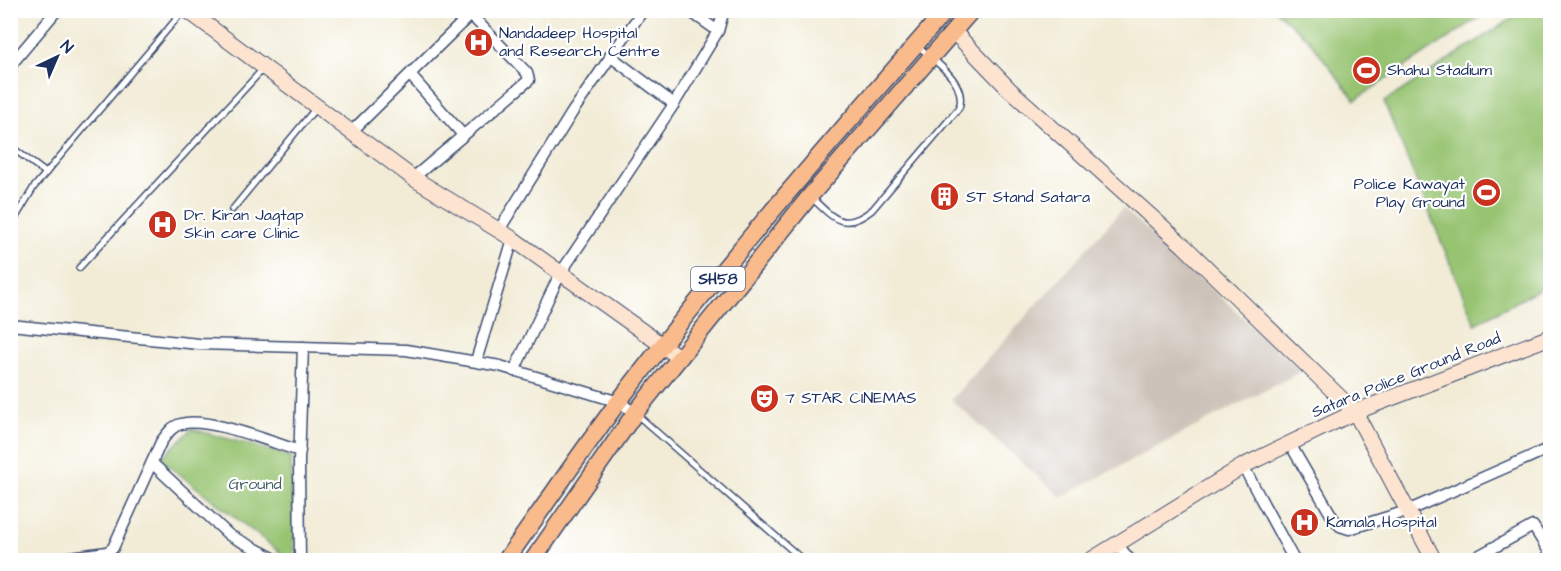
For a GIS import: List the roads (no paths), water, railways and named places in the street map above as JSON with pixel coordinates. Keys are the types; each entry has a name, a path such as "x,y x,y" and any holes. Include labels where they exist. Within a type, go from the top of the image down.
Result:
{"main road":[{"path":"186,10 413,178 513,239 680,358"},
{"name":"SH58","path":"506,561 619,402 663,345 795,183 946,10"},
{"name":"SH58","path":"532,561 635,413 810,196 972,10"},
{"path":"954,32 1009,89 1184,246 1354,412 1434,561"},
{"name":"Satara Police Ground Road","path":"1091,561 1116,543 1243,466 1354,412 1551,337"}],"street":[{"path":"10,66 57,10"},
{"path":"499,230 610,56 643,10"},
{"path":"688,10 718,31"},
{"path":"514,370 560,274 674,104 718,31 724,10"},
{"path":"351,132 411,76 473,13 527,73 529,80 413,178"},
{"path":"610,56 674,104"},
{"path":"411,76 463,135"},
{"path":"476,361 513,239"},
{"path":"10,326 199,345 406,350 476,361 514,370 619,402 635,413"},
{"path":"300,561 303,347"},
{"path":"49,561 107,552 113,548 169,430 181,424 205,422 300,451"},
{"path":"1290,444 1340,526 1358,528 1407,511 1551,448"},
{"path":"153,463 229,535 277,561"},
{"path":"1243,466 1294,561"},
{"path":"1471,561 1533,526 1551,553"},
{"path":"1116,543 1131,561"}],"lane":[{"path":"10,227 34,187 186,10"},
{"path":"795,183 832,216 847,223 860,220 872,210 959,108 962,101 957,84 916,45"},
{"path":"79,268 264,68"},
{"path":"232,210 316,108"},
{"path":"10,146 46,173"},
{"path":"635,413 803,561"}],"place":[{"name":"Nandadeep Hospital and Research Centre","path":"478,42"},
{"name":"Shahu Stadium","path":"1366,70"},
{"name":"Police Kawayat Play Ground","path":"1486,193"},
{"name":"ST Stand Satara","path":"945,197"},
{"name":"Dr. Kiran Jagtap Skin care Clinic","path":"163,224"},
{"name":"7 STAR CINEMAS","path":"764,398"},
{"name":"Kamala Hospital","path":"1305,522"}],"park label":[{"name":"Ground","path":"255,484"}]}
